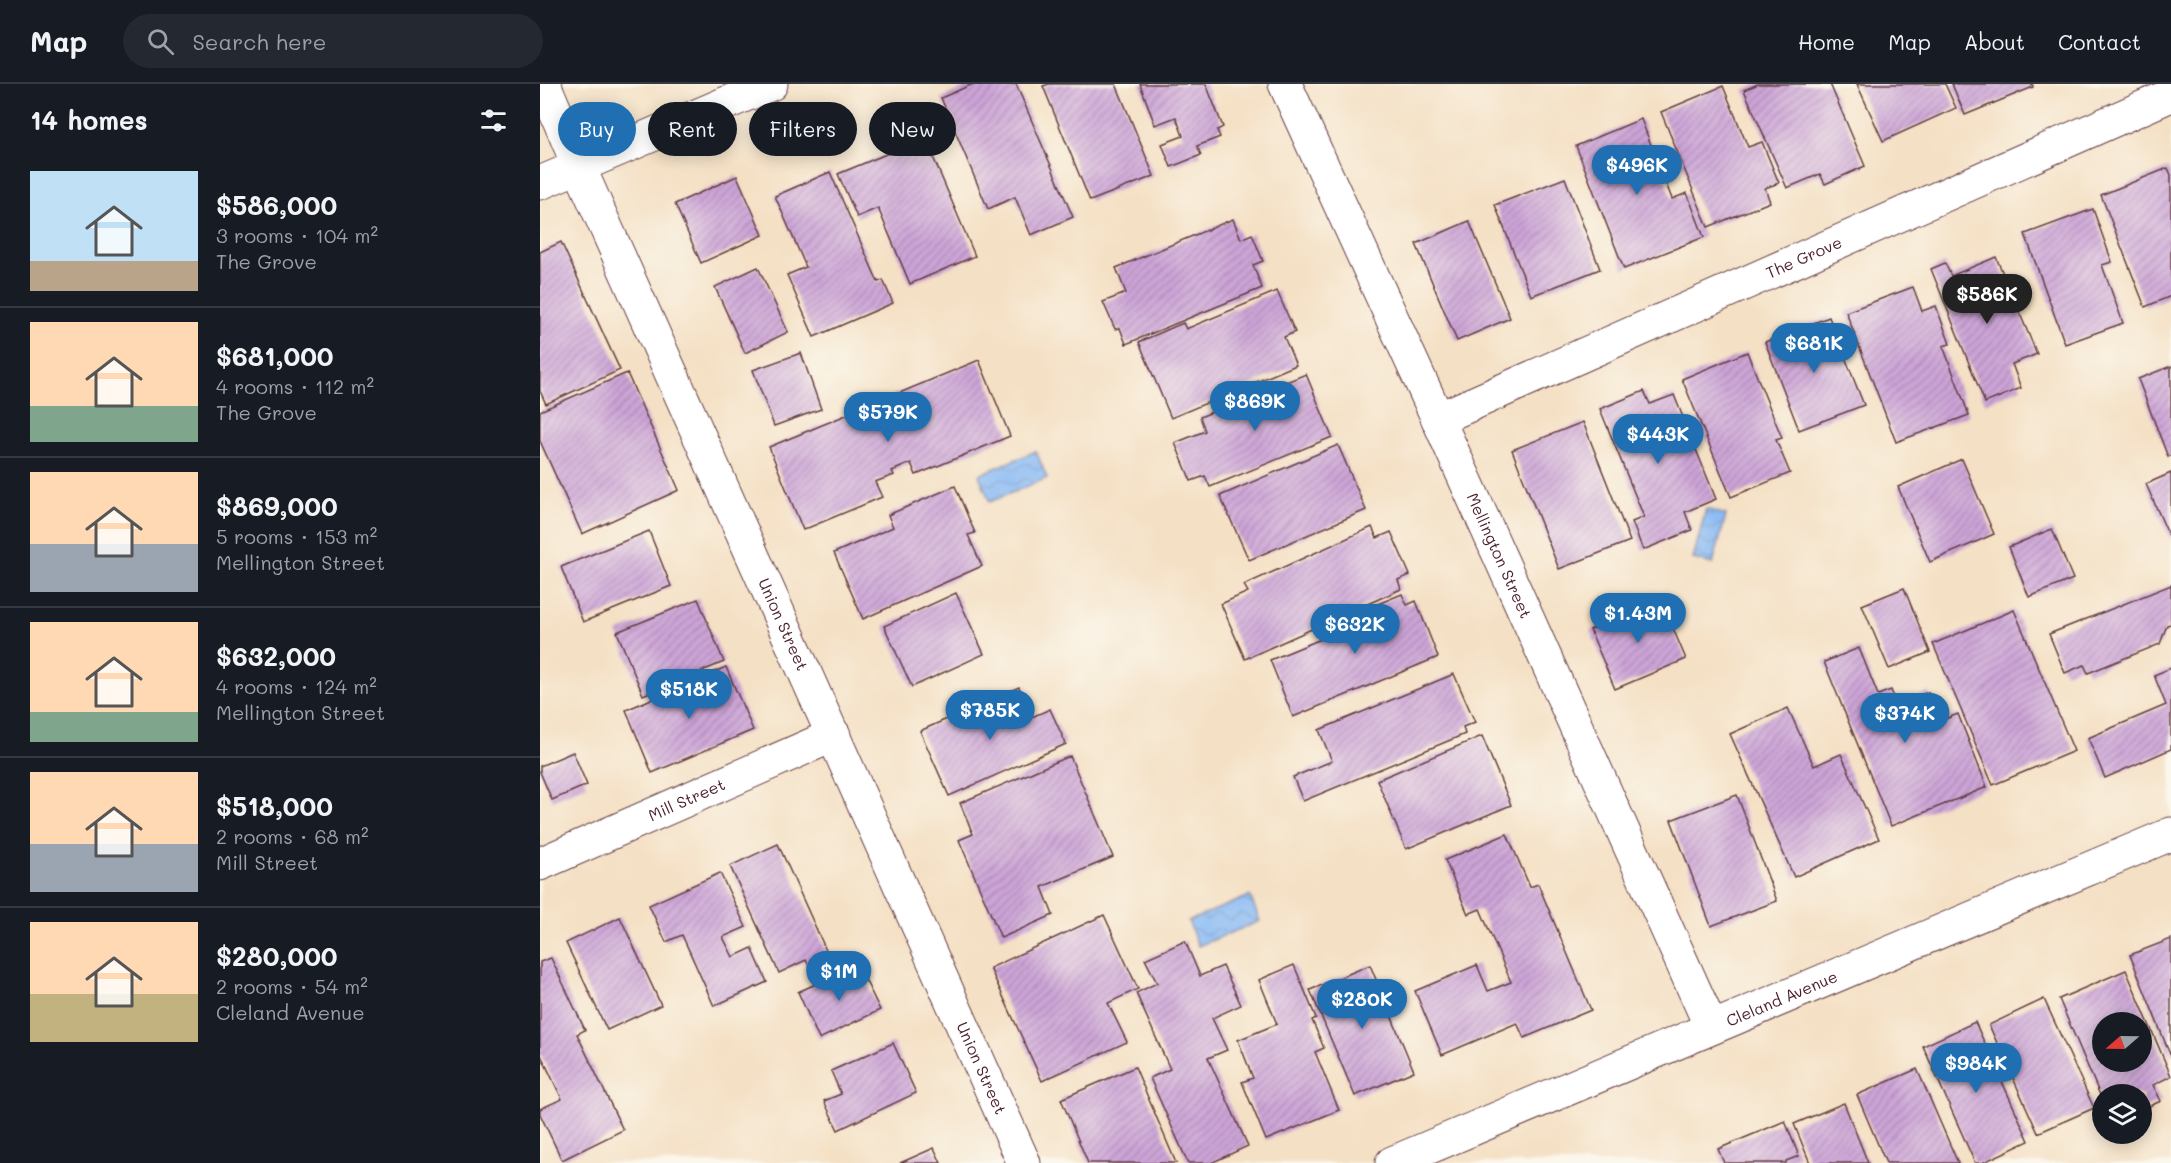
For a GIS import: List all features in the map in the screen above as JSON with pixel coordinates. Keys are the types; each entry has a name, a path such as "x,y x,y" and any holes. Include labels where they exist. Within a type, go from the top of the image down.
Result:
{"street":[{"name":"Union Street","path":"544,84 1024,1163"},
{"path":"540,183 771,84"},
{"name":"Mellington Street","path":"1285,84 1711,1027"},
{"name":"The Grove","path":"1438,419 2171,95"},
{"name":"Mill Street","path":"540,864 834,735"},
{"name":"Cleland Avenue","path":"1392,1163 2171,834"}],"water":[{"path":"1036,451 1047,478 990,502 979,475"},
{"path":"1706,509 1726,515 1713,564 1693,559"},
{"path":"1250,896 1260,921 1198,946 1188,921"}],"building":[{"path":"973,84 1016,84 1073,217 1031,235 1015,197 988,209 956,133 956,102 943,102 941,98"},
{"path":"1049,84 1116,84 1154,176 1090,201 1043,86"},
{"path":"1140,84 1206,84 1223,127 1217,130 1220,137 1197,146 1201,155 1171,167 1162,144 1183,136 1176,117 1155,125"},
{"path":"1758,84 1830,84 1865,166 1825,184 1820,174 1787,188 1744,90"},
{"path":"1857,84 1945,84 1956,108 1883,141"},
{"path":"1952,84 2032,84 2033,87 1965,115"},
{"path":"1723,86 1748,147 1762,142 1779,183 1765,188 1770,202 1708,227 1661,112"},
{"path":"1641,119 1672,199 1687,193 1704,237 1624,269 1576,146"},
{"path":"882,156 933,156 975,256 910,284 878,208 857,217 838,174"},
{"path":"2168,168 2171,175 2171,296 2145,307 2101,195"},
{"path":"830,172 878,282 883,280 893,303 814,337 787,275 806,267 775,196"},
{"path":"737,176 763,235 701,263 675,204"},
{"path":"1565,178 1600,269 1531,296 1495,205"},
{"path":"2093,209 2112,262 2102,265 2123,323 2065,344 2025,234"},
{"path":"1233,219 1241,239 1252,234 1263,261 1253,265 1262,288 1126,344 1120,328 1115,329 1103,302 1126,293 1116,268"},
{"path":"1469,221 1510,318 1457,341 1416,244"},
{"path":"561,242 620,370 546,404 540,391 540,252"},
{"path":"1996,257 2037,354 2012,364 2021,388 1985,403 1931,269 1945,263 1951,276"},
{"path":"758,267 788,332 745,353 715,287"},
{"path":"1913,287 1922,311 1936,306 1950,344 1943,346 1969,415 1896,442 1846,312"},
{"path":"1277,291 1295,332 1284,337 1296,365 1171,418 1139,342 1183,323 1186,329"},
{"path":"1829,317 1864,405 1799,430 1765,342"},
{"path":"1747,352 1782,438 1776,440 1790,473 1731,497 1682,379"},
{"path":"801,353 821,409 774,426 753,370"},
{"path":"979,360 1010,436 916,475 911,463 892,471 894,475 875,482 882,497 803,530 769,447"},
{"path":"2171,366 2171,455 2168,457 2138,379"},
{"path":"627,373 679,490 582,534 540,441 540,411"},
{"path":"1306,374 1332,437 1210,487 1205,476 1191,481 1175,443 1205,431 1200,417"},
{"path":"1644,391 1650,404 1674,395 1716,499 1685,512 1692,530 1643,550 1632,522 1644,517 1600,409"},
{"path":"1583,422 1630,541 1559,569 1512,450"},
{"path":"1338,445 1366,510 1249,560 1220,496"},
{"path":"1962,459 1994,534 1930,562 1898,487"},
{"path":"2171,473 2171,541 2146,484"},
{"path":"955,486 975,533 968,535 982,566 863,619 834,553 893,527 888,515"},
{"path":"1372,527 1377,538 1391,532 1410,575 1398,580 1401,589 1245,659 1221,604 1248,592 1244,585"},
{"path":"2052,529 2073,579 2029,597 2009,547"},
{"path":"649,531 671,586 583,622 561,567"},
{"path":"2171,585 2171,624 2167,625 2160,644 2088,673 2084,665 2065,673 2049,634"},
{"path":"1904,588 1930,652 1889,669 1862,605"},
{"path":"956,593 984,654 912,687 884,626"},
{"path":"1402,594 1407,605 1416,601 1438,657 1293,717 1270,660 1326,637 1322,627"},
{"path":"698,599 724,662 643,695 617,632"},
{"path":"1661,600 1686,659 1615,689 1590,630"},
{"path":"2014,610 2074,751 1993,785 1933,644"},
{"path":"1859,648 1878,695 1891,690 1897,705 1928,692 1940,721 1958,714 1987,787 1891,826 1824,662"},
{"path":"726,667 753,730 652,773 626,710"},
{"path":"2171,668 2171,749 2105,778 2088,738 2166,705 2154,675"},
{"path":"1454,674 1475,722 1463,727 1465,734 1303,801 1293,777 1332,761 1319,730"},
{"path":"1019,687 1032,717 1050,709 1066,744 949,796 920,731"},
{"path":"1788,708 1814,766 1841,754 1879,839 1794,877 1730,734"},
{"path":"1482,736 1511,805 1406,849 1377,780"},
{"path":"573,752 587,785 552,800 540,772 540,766"},
{"path":"1070,756 1113,857 1042,887 1053,915 1001,938 959,840 973,834 960,803"},
{"path":"1737,795 1777,901 1711,926 1671,820"},
{"path":"1507,834 1530,887 1538,884 1591,1010 1524,1038 1517,1023 1442,1055 1415,991 1477,965 1488,991 1511,982 1480,909 1468,914 1445,860"},
{"path":"778,844 834,968 814,977 806,960 779,973 730,866"},
{"path":"720,873 746,927 723,937 733,957 752,948 767,982 714,1006 682,935 666,942 649,905"},
{"path":"1104,915 1138,989 1108,1003 1127,1042 1042,1081 990,968"},
{"path":"620,917 661,1005 607,1030 566,943"},
{"path":"2171,939 2171,1057 2130,955"},
{"path":"1185,941 1200,976 1223,966 1241,1005 1212,1018 1227,1050 1208,1058 1248,1146 1211,1163 1188,1163 1150,1078 1170,1069 1136,993 1157,983 1145,959"},
{"path":"551,958 585,1030 577,1034 623,1130 562,1160 540,1114 540,1109 562,1099 540,1053 540,962"},
{"path":"858,965 880,1010 819,1039 798,992"},
{"path":"1294,965 1316,1018 1312,1020 1324,1048 1315,1052 1339,1110 1266,1140 1242,1082 1253,1078 1238,1040 1277,1024 1259,980"},
{"path":"1370,965 1414,1071 1355,1096 1310,990"},
{"path":"2126,970 2144,1012 2092,1012 2092,1072 2152,1072 2152,1031 2171,1076 2153,1085 2161,1101 2152,1105 2152,1084 2095,1084 2059,999"},
{"path":"2044,999 2092,1104 2092,1109 2038,1133 1989,1025"},
{"path":"1975,1022 2029,1141 1982,1163 1975,1163 1923,1046"},
{"path":"893,1043 916,1093 838,1130 824,1101 841,1094 831,1071"},
{"path":"1135,1067 1176,1163 1088,1163 1061,1099"},
{"path":"1917,1069 1958,1163 1886,1163 1857,1095"},
{"path":"1844,1103 1868,1163 1810,1163 1794,1124"},
{"path":"1785,1121 1799,1156 1786,1163 1724,1163 1718,1149"},
{"path":"934,1148 941,1163 900,1163"}]}
